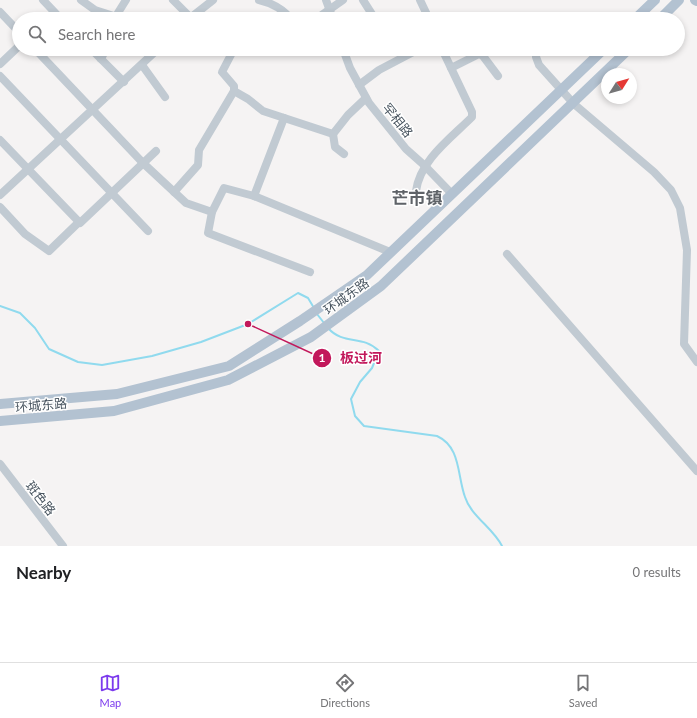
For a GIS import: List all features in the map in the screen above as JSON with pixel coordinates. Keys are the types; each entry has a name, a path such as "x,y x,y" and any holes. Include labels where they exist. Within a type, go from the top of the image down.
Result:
{"main road":[{"path":"643,12 655,0"},
{"path":"667,12 679,0"},
{"name":"环城东路","path":"0,404 117,394 229,366 326,304 367,275 451,193 597,56"},
{"name":"环城东路","path":"0,422 114,411 152,401 228,380 311,337 337,320 381,286 574,104 622,56"}],"street":[{"path":"43,0 55,12"},
{"path":"81,0 95,10 101,12"},
{"path":"122,12 126,0"},
{"path":"173,0 185,12"},
{"path":"198,12 213,0"},
{"path":"259,0 269,2 284,12"},
{"path":"326,0 330,10"},
{"path":"327,12 343,0"},
{"path":"363,0 371,12"},
{"path":"420,0 426,12"},
{"path":"0,12 12,25"},
{"path":"0,64 12,53"},
{"path":"43,56 143,163 174,192 186,203 212,212"},
{"path":"98,56 124,82"},
{"path":"0,195 151,56"},
{"path":"174,192 198,165 199,150 234,91 234,86 222,72 230,56"},
{"name":"罕相路","path":"346,56 350,68 366,98 406,149 451,193"},
{"path":"359,85 379,70 406,56"},
{"path":"416,191 417,180 424,165 472,117 472,112 445,56"},
{"path":"451,68 475,56"},
{"path":"484,56 498,76"},
{"path":"536,56 539,65 574,104 654,172 671,190 680,208 687,250 684,344 697,362"},
{"path":"142,65 165,97"},
{"path":"0,76 62,139 148,231"},
{"path":"234,91 264,111 334,134"},
{"path":"344,154 335,147 334,134 348,115 366,98"},
{"path":"254,196 284,118"},
{"path":"0,140 79,222"},
{"path":"0,207 26,234 49,252 79,222 80,223 156,151"},
{"path":"310,272 208,233 212,212 224,188 254,196 390,252"},
{"path":"508,254 697,471"},
{"name":"斑色路","path":"0,464 63,546"}],"waterway":[{"path":"0,306 20,313 35,328 49,349 78,362 102,365 152,356 201,342 248,324 298,293 308,298 314,308"},
{"path":"317,314 324,323"},
{"path":"328,328 340,337 366,343 379,351 372,368 360,382 351,399 355,416 364,426 437,436 445,441 450,447 457,462 462,489 468,504 502,546"}],"place":[{"name":"板过河","path":"248,324"}],"district":[{"name":"芒市镇","path":"417,198"}]}
